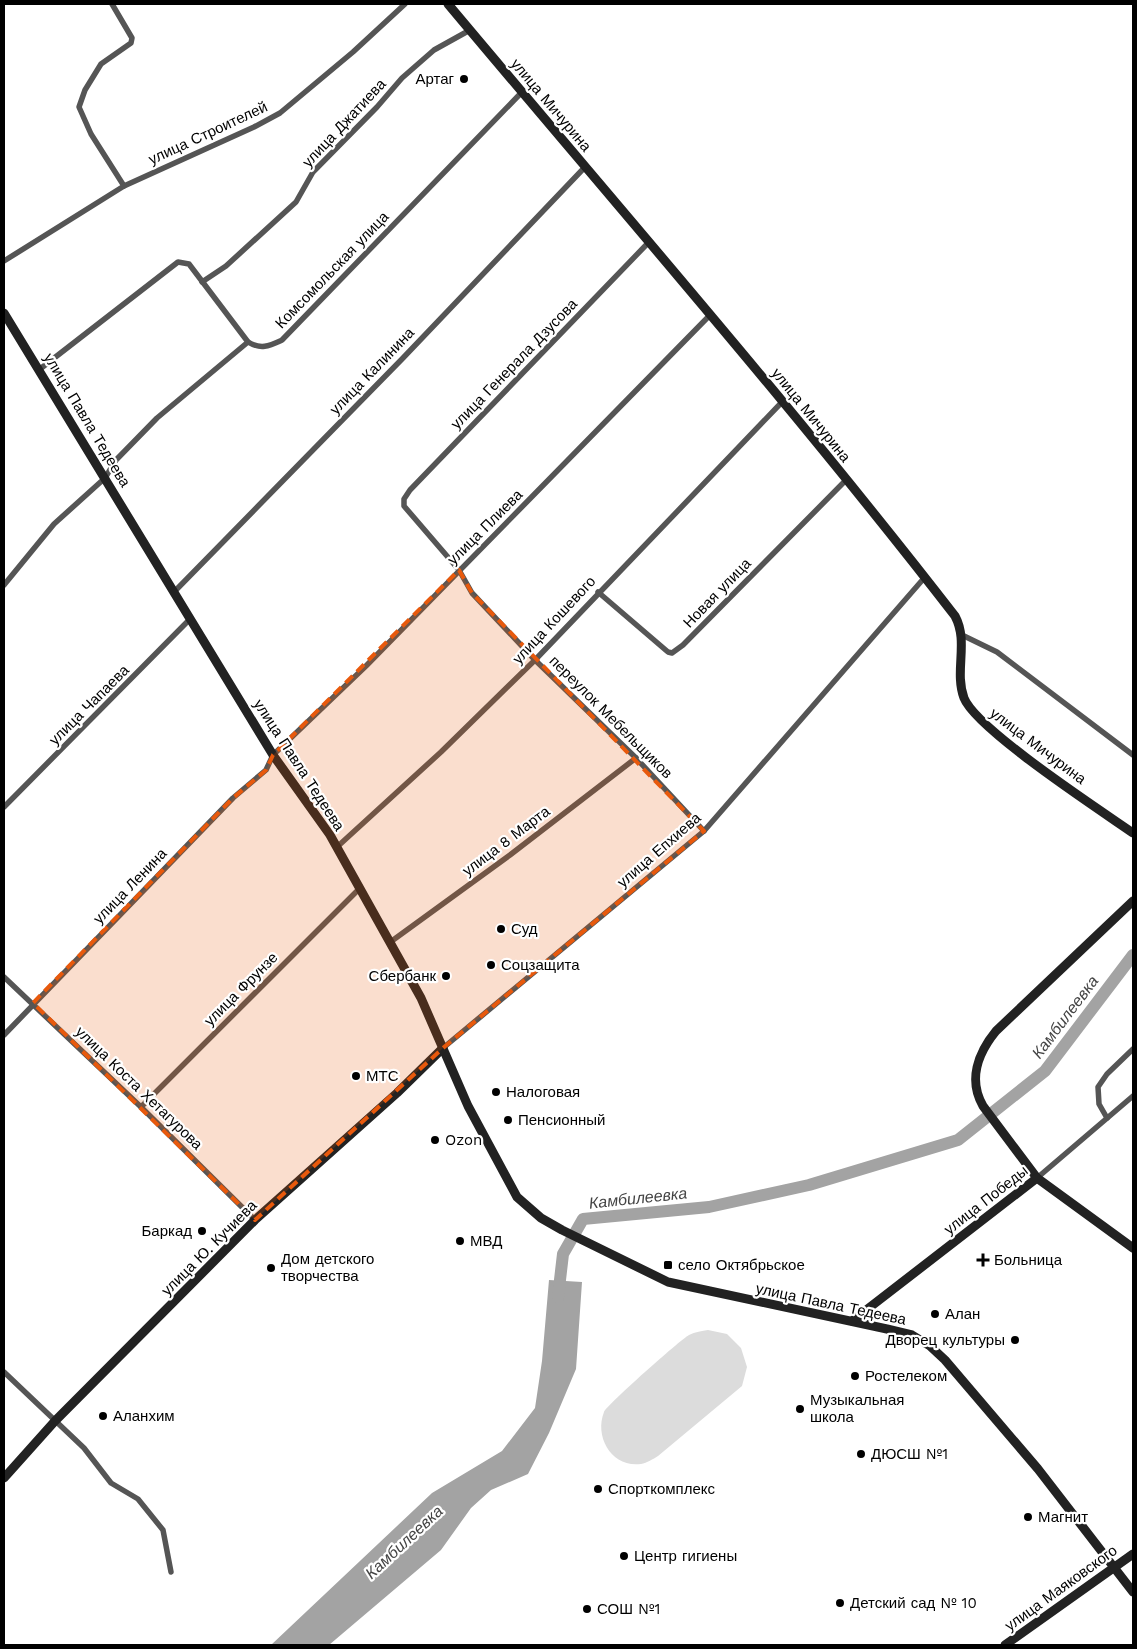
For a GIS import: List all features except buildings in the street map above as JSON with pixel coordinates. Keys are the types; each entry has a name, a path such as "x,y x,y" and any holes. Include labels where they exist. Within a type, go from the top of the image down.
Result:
{"street":[{"path":"112,4 132,38 131,43 101,64 85,90 78,107 91,134 124,186"},
{"name":"улица Строителей","path":"4,261 124,186 254,128 280,113 353,52 405,4"},
{"name":"улица Мичурина","path":"448,4 648,243 711,314 955,616 962,635 960,685 965,700 973,714 1042,768 1133,833"},
{"name":"улица Джатиева","path":"202,282 226,266 296,202 313,172 377,107 402,78 434,50 470,30"},
{"name":"Комсомольская улица","path":"248,342 256,347 269,346 282,340 522,92"},
{"name":"улица Калинина","path":"175,591 403,358 585,167"},
{"name":"улица Генерала Дзусова","path":"404,506 404,499 410,490 648,243"},
{"path":"4,585 54,524 105,478 116,460 157,418 248,342 189,264 178,262 40,369"},
{"name":"улица Павла Тедеева","path":"4,313 40,369 273,755 337,847 421,998 468,1106 517,1196 541,1218 562,1230 595,1244 668,1282 912,1335 930,1346 980,1399 1133,1592"},
{"name":"улица Плиева","path":"273,755 366,666 711,314"},
{"name":"улица Кошевого","path":"337,847 441,752 535,660 598,592 782,402"},
{"name":"Новая улица","path":"598,592 662,648 672,653 683,645 846,480"},
{"name":"переулок Мебельщиков","path":"404,506 459,570 472,593 535,660 636,758 704,831"},
{"name":"улица Епхиева","path":"443,1048 704,831 925,578"},
{"name":"улица Чапаева","path":"4,807 190,619"},
{"path":"962,635 997,652 1133,755"},
{"name":"улица Ленина","path":"4,1035 233,798 266,770 273,755"},
{"name":"улица 8 Марта","path":"389,943 510,855 636,758"},
{"name":"улица Фрунзе","path":"141,1107 359,888"},
{"path":"1133,901 1034,992 986,1042 976,1068 976,1088 984,1106 1037,1178 1133,1248"},
{"name":"улица Коста Хетагурова","path":"4,977 141,1107 255,1220"},
{"name":"улица Ю. Кучиева","path":"4,1478 55,1421 255,1220 397,1093 443,1048"},
{"path":"1107,1118 1099,1104 1098,1087 1107,1074 1133,1049"},
{"name":"улица Победы","path":"852,1321 1037,1178 1133,1096"},
{"path":"4,1372 84,1448 111,1483 138,1499 163,1530 171,1572"},
{"name":"улица Маяковского","path":"1005,1645 1133,1554"}],"highlighted area":[{"path":"459,570 472,593 704,831 443,1048 255,1220 33,1003 233,798 266,770 273,755"}],"shaded area":[{"path":"708,1330 727,1334 741,1348 747,1367 742,1386 650,1461 641,1464 631,1464 614,1456 608,1449 601,1431 604,1412 683,1339 691,1334"}],"water":[{"path":"549,1280 582,1282 576,1369 549,1433 528,1474 491,1490 471,1508 441,1550 329,1645 271,1645 432,1493 502,1451 535,1408 542,1361"}],"waterway":[{"name":"Камбилеевка","path":"558,1297 563,1254 583,1219 709,1207 809,1185 958,1140 1045,1071 1133,955"}],"place":[{"name":"Артаг","path":"464,79"},
{"name":"Суд","path":"501,929"},
{"name":"Соцзащита","path":"491,965"},
{"name":"Сбербанк","path":"446,976"},
{"name":"МТС","path":"356,1076"},
{"name":"Налоговая","path":"496,1092"},
{"name":"Пенсионный","path":"508,1120"},
{"name":"Ozon","path":"435,1140"},
{"name":"Баркад","path":"202,1231"},
{"name":"МВД","path":"460,1241"},
{"name":"Больница","path":"983,1260"},
{"name":"село Октябрьское","path":"668,1265"},
{"name":"Дом детского творчества","path":"271,1268"},
{"name":"Алан","path":"935,1314"},
{"name":"Дворец культуры","path":"1015,1340"},
{"name":"Ростелеком","path":"855,1376"},
{"name":"Музыкальная школа","path":"800,1409"},
{"name":"Аланхим","path":"103,1416"},
{"name":"ДЮСШ №1","path":"861,1454"},
{"name":"Спорткомплекс","path":"598,1489"},
{"name":"Магнит","path":"1028,1517"},
{"name":"Центр гигиены","path":"624,1556"},
{"name":"Детский сад № 10","path":"840,1603"},
{"name":"СОШ №1","path":"587,1609"}]}
